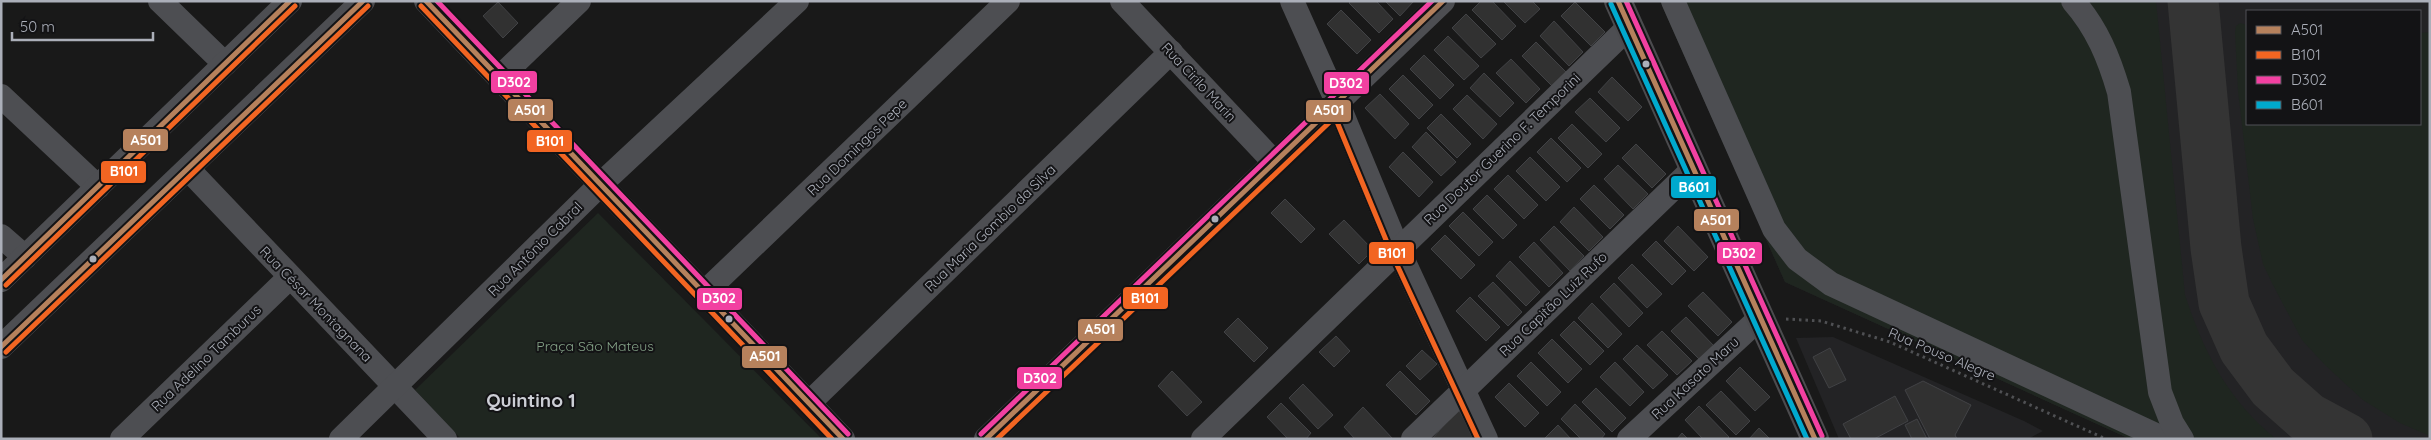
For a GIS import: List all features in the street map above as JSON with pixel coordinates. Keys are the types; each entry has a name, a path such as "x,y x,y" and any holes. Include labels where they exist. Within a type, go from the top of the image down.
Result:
{"main road":[{"path":"1618,1 1815,439"}],"street":[{"path":"160,1 225,64"},
{"path":"1,280 290,1"},
{"path":"426,1 602,183 843,439"},
{"path":"500,77 579,1"},
{"name":"Rua Antônio Cabral","path":"341,439 602,183 797,1"},
{"name":"Rua Domingos Pepe","path":"705,292 1008,1"},
{"name":"Rua Cirilo Marin","path":"1122,1 1275,163"},
{"path":"1292,1 1338,104 1398,249 1486,439"},
{"path":"986,439 1338,104 1443,1"},
{"path":"1673,1 1774,230 1797,259 1831,284 2164,439"},
{"path":"2073,1 2086,15 2107,53 2119,92 2160,392 2172,423 2182,439"},
{"path":"1,347 360,3"},
{"name":"Rua Doutor Guerino F. Temporini","path":"1203,439 1629,27"},
{"name":"Rua Maria Gombio da Silva","path":"810,403 1171,52"},
{"path":"1,96 98,187"},
{"name":"Rua César Montagnana","path":"188,169 445,439"},
{"name":"Rua Capitão Luiz Rufo","path":"1413,439 1693,169"},
{"path":"1,236 24,257"},
{"name":"Rua Adelino Tamburus","path":"122,439 290,277"},
{"name":"Rua Kasato Maru","path":"1630,439 1760,317"}],"path":[{"name":"Rua Pouso Alegre","path":"1760,317 1821,321 1890,342 2106,439"}],"shaded area":[{"path":"1660,1 2430,1 2430,439 2130,439 1785,282"},
{"path":"1833,337 2043,431 2028,439 1839,439 1796,338"}],"green space":[{"path":"1660,1 2156,1 2185,295 2209,356 2231,392 2259,424 2276,439 2130,439 1785,282"},
{"path":"2240,23 2246,25 2246,125 2421,125 2421,33 2430,32 2430,436 2400,423 2363,400 2325,365 2302,340 2263,264 2253,219 2238,91 2236,26"},
{"name":"Praça São Mateus","path":"598,213 822,439 461,439 415,390"}],"building":[{"path":"1351,1 1376,1 1393,19 1379,33 1349,3"},
{"path":"1385,1 1414,1 1400,16"},
{"path":"1481,1 1492,1 1516,26 1502,40 1472,10"},
{"path":"1503,1 1532,1 1540,9 1525,23"},
{"path":"498,2 518,23 503,38 483,16"},
{"path":"1575,2 1605,32 1591,46 1561,16"},
{"path":"1341,10 1371,40 1357,54 1327,24"},
{"path":"1466,14 1496,44 1481,58 1452,28"},
{"path":"1554,21 1583,52 1569,66 1540,36"},
{"path":"1448,36 1479,66 1464,80 1434,50"},
{"path":"1536,42 1566,72 1552,86 1522,56"},
{"path":"1424,55 1454,85 1440,99 1410,69"},
{"path":"1511,59 1540,89 1526,103 1496,73"},
{"path":"1484,73 1514,103 1500,117 1470,88"},
{"path":"1403,75 1433,105 1419,119 1389,89"},
{"path":"1612,77 1642,107 1628,121 1598,92"},
{"path":"1380,94 1409,124 1395,139 1365,108"},
{"path":"1467,95 1497,124 1483,139 1453,109"},
{"path":"1590,98 1620,128 1606,142 1575,112"},
{"path":"1441,114 1471,144 1457,158 1427,128"},
{"path":"1572,124 1602,154 1588,168 1558,138"},
{"path":"1426,132 1456,162 1441,176 1412,147"},
{"path":"1551,138 1581,168 1567,182 1537,152"},
{"path":"1636,144 1666,174 1652,188 1622,158"},
{"path":"1403,152 1433,182 1419,197 1389,167"},
{"path":"1530,157 1560,187 1546,201 1516,171"},
{"path":"1618,165 1648,194 1633,209 1604,179"},
{"path":"1508,175 1538,205 1524,219 1494,189"},
{"path":"1594,185 1624,215 1610,229 1580,199"},
{"path":"1487,195 1517,225 1503,239 1473,209"},
{"path":"1285,199 1315,229 1301,243 1271,213"},
{"path":"1574,207 1603,237 1589,251 1560,222"},
{"path":"1463,212 1493,242 1479,256 1449,226"},
{"path":"1344,220 1373,250 1359,264 1329,234"},
{"path":"1554,226 1584,256 1570,271 1540,240"},
{"path":"1678,226 1708,257 1694,271 1664,241"},
{"path":"1445,235 1475,265 1461,279 1431,249"},
{"path":"1656,241 1686,271 1672,285 1642,255"},
{"path":"1534,242 1563,273 1549,287 1519,257"},
{"path":"1510,261 1540,292 1526,306 1496,276"},
{"path":"1632,264 1662,294 1647,308 1618,278"},
{"path":"1493,282 1522,312 1508,326 1478,296"},
{"path":"1614,283 1643,313 1629,327 1600,297"},
{"path":"1703,292 1732,322 1718,336 1688,306"},
{"path":"1470,297 1500,327 1486,341 1456,311"},
{"path":"1592,303 1622,334 1608,348 1578,318"},
{"path":"1686,317 1715,347 1701,361 1671,331"},
{"path":"1238,318 1268,348 1254,362 1224,332"},
{"path":"1574,321 1604,351 1590,365 1560,335"},
{"path":"1662,331 1692,361 1677,375 1647,345"},
{"path":"1336,336 1350,351 1334,367 1319,352"},
{"path":"1552,339 1582,369 1568,383 1538,353"},
{"path":"1637,345 1668,375 1653,389 1623,359"},
{"path":"1830,348 1846,380 1829,388 1813,357"},
{"path":"1422,350 1437,364 1420,380 1406,366"},
{"path":"1531,362 1561,392 1547,406 1517,376"},
{"path":"1615,362 1644,392 1630,406 1600,377"},
{"path":"1740,367 1770,397 1755,411 1726,381"},
{"path":"1172,371 1202,402 1187,416 1158,386"},
{"path":"1400,371 1430,401 1416,415 1386,385"},
{"path":"1923,381 1971,405 1955,435 1957,439 1930,439 1905,390"},
{"path":"1509,383 1539,413 1525,427 1495,397"},
{"path":"1303,384 1333,415 1318,429 1289,398"},
{"path":"1596,388 1626,418 1612,432 1582,402"},
{"path":"1721,391 1750,421 1736,435 1706,405"},
{"path":"1895,396 1908,421 1874,439 1851,439 1843,424"},
{"path":"1281,403 1311,433 1306,439 1288,439 1267,417"},
{"path":"1575,404 1605,434 1601,439 1581,439 1561,419"},
{"path":"1699,406 1729,437 1727,439 1703,439 1685,420"},
{"path":"1363,407 1393,439 1355,439 1344,427"},
{"path":"1458,409 1477,439 1432,439"},
{"path":"1917,419 1927,439 1912,439 1905,425"},
{"path":"1558,425 1571,439 1544,439"},
{"path":"1759,428 1770,439 1749,439"},
{"path":"1682,433 1688,439 1677,439"}],"taxiway":[{"path":"2193,1 2216,248 2224,303 2244,348 2273,387 2308,418 2347,439"}],"transit line":[{"name":"A501","path":"1,280 290,1"},
{"name":"A501","path":"1,347 363,1"},
{"name":"A501","path":"426,1 843,439"},
{"name":"D302","path":"437,1 848,434"},
{"name":"D302","path":"981,434 1432,1"},
{"name":"A501","path":"986,439 1443,1"},
{"name":"A501","path":"1618,1 1815,439"},
{"name":"D302","path":"1626,1 1822,436"},
{"name":"B601","path":"1611,4 1807,439"},
{"name":"B101","path":"6,285 295,6"},
{"name":"B101","path":"6,352 368,6"},
{"name":"B101","path":"421,6 832,439"},
{"name":"B101","path":"997,439 1335,117 1391,252 1478,439"}],"district":[{"name":"Quintino 1","path":"531,400"}]}
